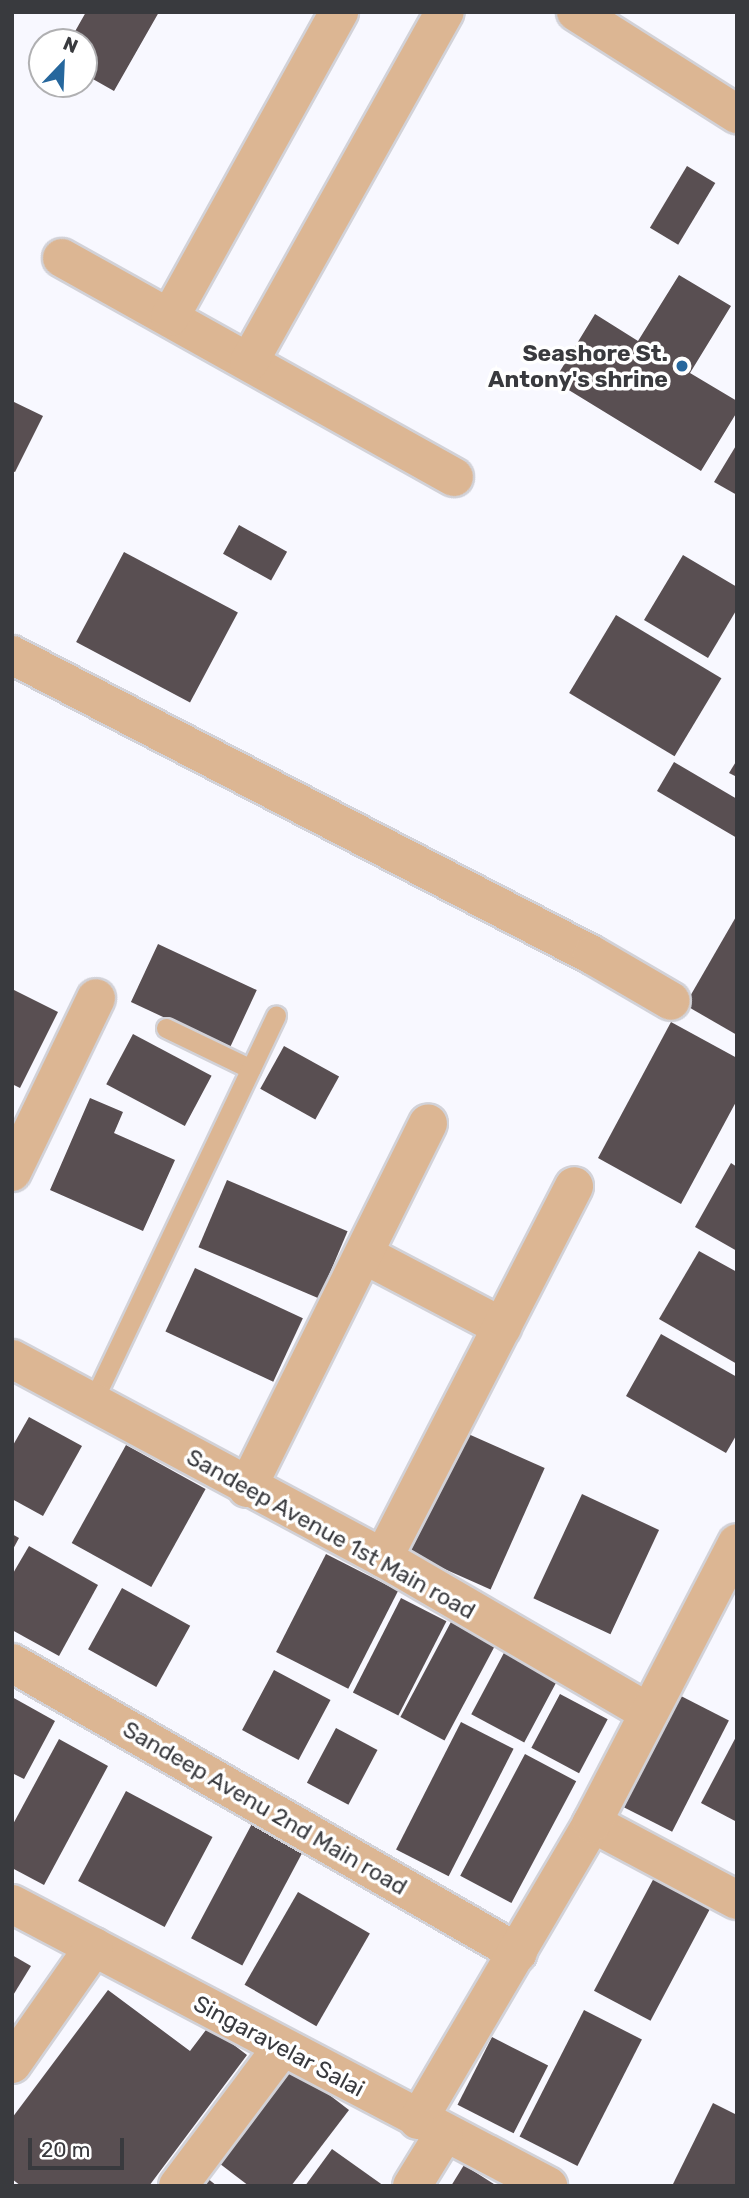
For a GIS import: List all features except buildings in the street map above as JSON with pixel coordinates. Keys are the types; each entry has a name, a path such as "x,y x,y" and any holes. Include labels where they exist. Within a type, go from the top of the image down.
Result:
{"street":[{"path":"170,317 338,12"},
{"path":"249,362 445,12"},
{"path":"580,13 737,114"},
{"path":"62,258 454,477"},
{"path":"12,655 592,954 671,1001"},
{"path":"12,1172 96,998"},
{"path":"247,1488 428,1124"},
{"path":"383,1558 574,1186"},
{"path":"365,1255 502,1327"},
{"name":"Sandeep Avenue 1st Main road","path":"12,1359 247,1488 383,1558 648,1712"},
{"path":"412,2186 431,2127 518,1954 592,1823 737,1543"},
{"name":"Sandeep Avenu 2nd Main road","path":"12,1663 518,1954"},
{"path":"592,1823 737,1900"},
{"name":"Singaravelar Salai","path":"12,1904 281,2049 548,2186"},
{"path":"12,2064 94,1947"},
{"path":"178,2186 281,2049"}],"lane":[{"path":"92,1403 276,1015"},
{"path":"166,1028 251,1069"}],"place":[{"name":"Seashore St. Antony's shrine","path":"682,366"}]}
